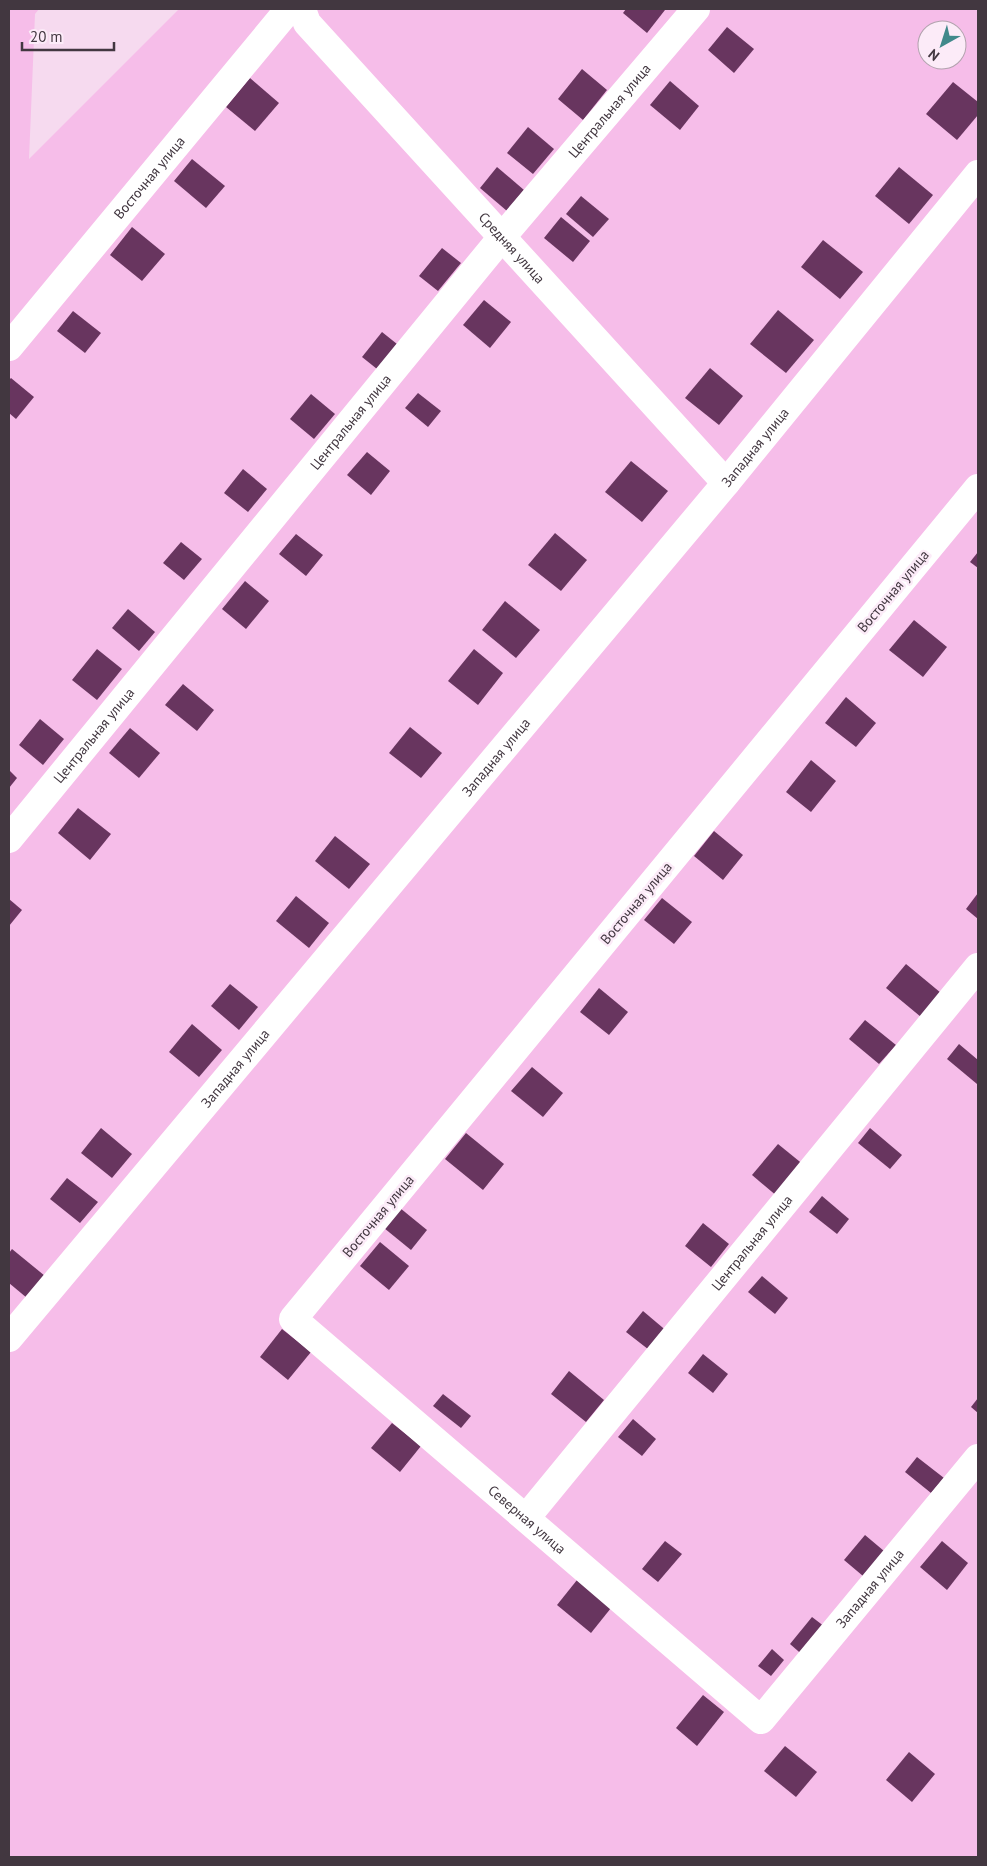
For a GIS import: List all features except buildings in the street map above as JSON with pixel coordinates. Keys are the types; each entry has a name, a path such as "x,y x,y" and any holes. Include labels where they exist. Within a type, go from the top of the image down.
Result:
{"street":[{"name":"Восточная улица","path":"9,347 289,9"},
{"name":"Средняя улица","path":"302,9 307,23 726,483"},
{"name":"Центральная улица","path":"9,839 502,237 696,9"},
{"name":"Западная улица","path":"9,1338 726,483 978,174"},
{"name":"Восточная улица","path":"293,1319 978,488"},
{"name":"Центральная улица","path":"526,1518 978,967"},
{"name":"Северная улица","path":"293,1319 761,1720"},
{"name":"Западная улица","path":"761,1720 978,1458"}],"shaded area":[{"path":"9,9 39,9 35,14 29,159 179,9 978,9 978,1857 9,1857"}]}
